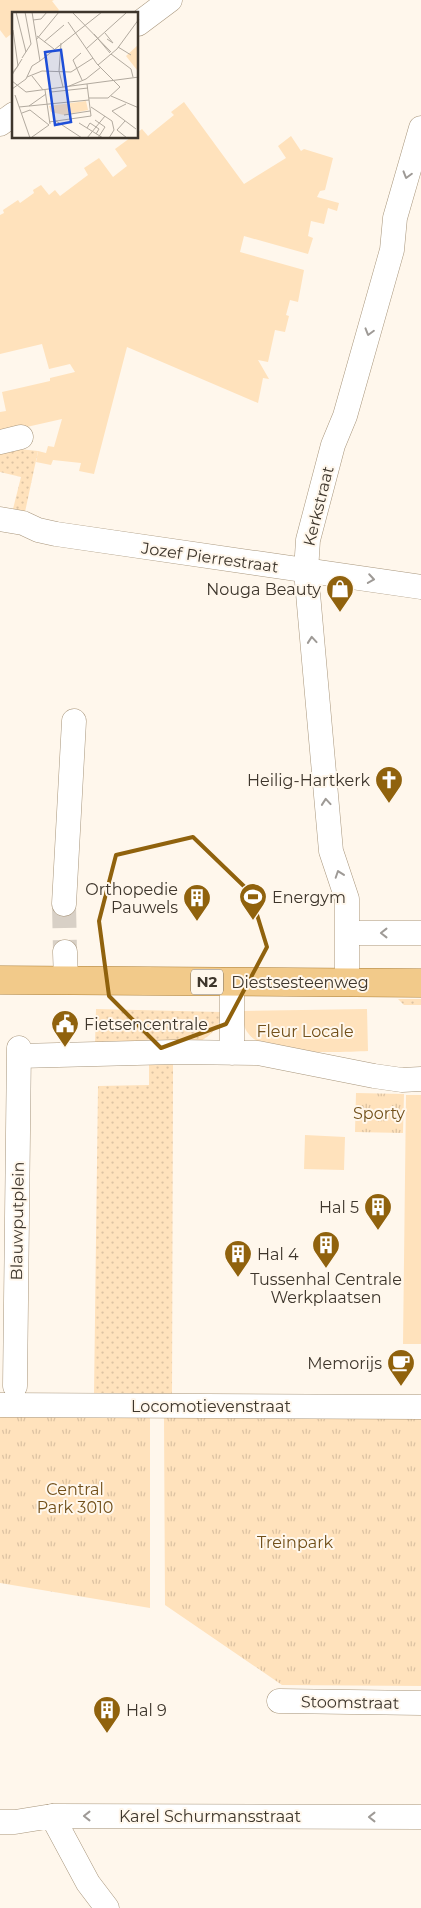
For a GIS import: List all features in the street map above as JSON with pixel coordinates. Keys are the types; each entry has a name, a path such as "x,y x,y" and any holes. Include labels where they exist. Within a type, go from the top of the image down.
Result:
{"main road":[{"name":"Diestsesteenweg","path":"0,980 421,983"}],"street":[{"path":"139,23 170,0"},
{"path":"0,124 12,115"},
{"name":"Kerkstraat","path":"347,982 347,899 331,851 306,571 308,540 392,250 395,218 421,128"},
{"name":"Jozef Pierrestraat","path":"0,519 23,523 38,530 56,534 421,587"},
{"path":"64,904 74,721"},
{"path":"347,933 421,933"},
{"path":"65,952 66,981"},
{"path":"232,982 232,1053"},
{"name":"Blauwputplein","path":"15,1386 19,1052 258,1053 412,1079"},
{"name":"Locomotievenstraat","path":"0,1405 421,1407"},
{"name":"Stoomstraat","path":"279,1701 421,1703"},
{"path":"52,1816 88,1882 106,1908"},
{"name":"Karel Schurmansstraat","path":"5,1824 52,1816 421,1817"}],"highlighted area":[{"path":"193,837 250,892 267,947 226,1024 161,1048 109,996 99,921 116,855"}],"green space":[{"path":"0,0 54,0 52,1 59,10 57,12 12,12 12,34 6,38 0,30"},
{"path":"184,102 244,184 286,158 278,146 291,136 301,151 304,149 333,158 325,190 320,191 317,197 339,203 337,211 328,208 324,224 311,221 308,236 313,238 308,254 244,236 240,252 304,270 298,302 290,300 286,315 289,316 285,332 275,330 268,362 258,360 269,379 263,378 258,403 127,347 94,474 79,471 81,463 53,460 51,465 36,462 38,451 46,453 48,446 54,447 62,419 0,433 0,412 6,411 2,392 50,381 50,378 75,372 70,364 49,369 42,344 0,354 0,215 4,213 3,210 18,200 20,203 34,193 33,190 41,185 49,195 55,190 60,196 88,175 84,168 99,158 113,177 127,166 115,149 129,139 139,139 139,131 142,129 148,136 174,115 171,112"},
{"path":"0,447 38,451 25,512 13,509 21,477 0,472"},
{"path":"398,999 421,999 421,1005 404,1005"},
{"path":"96,1009 221,1012 221,1017 215,1029 201,1041 95,1044"},
{"name":"Fleur Locale","path":"367,1009 368,1051 322,1052 286,1050 270,1046 257,1041 248,1033 243,1019 243,1011"},
{"path":"173,1064 172,1395 94,1395 98,1086 149,1085 149,1065"},
{"name":"Sporty","path":"356,1093 404,1094 403,1133 355,1132"},
{"path":"406,1095 421,1095 421,1344 403,1344"},
{"path":"305,1135 345,1137 344,1170 304,1169"},
{"name":"Central Park 3010","path":"0,1414 150,1415 150,1608 0,1583"},
{"name":"Treinpark","path":"421,1417 421,1686 282,1685 165,1605 164,1418"}],"tunnel":[{"path":"64,904 65,952"}],"place":[{"name":"Nouga Beauty","path":"340,613"},
{"name":"Heilig-Hartkerk","path":"389,804"},
{"name":"Energym","path":"253,921"},
{"name":"Orthopedie Pauwels","path":"197,922"},
{"name":"Fietsencentrale","path":"65,1048"},
{"name":"Hal 5","path":"378,1231"},
{"name":"Tussenhal Centrale Werkplaatsen","path":"326,1269"},
{"name":"Hal 4","path":"238,1278"},
{"name":"Memorijs","path":"401,1387"},
{"name":"Hal 9","path":"107,1734"}]}
